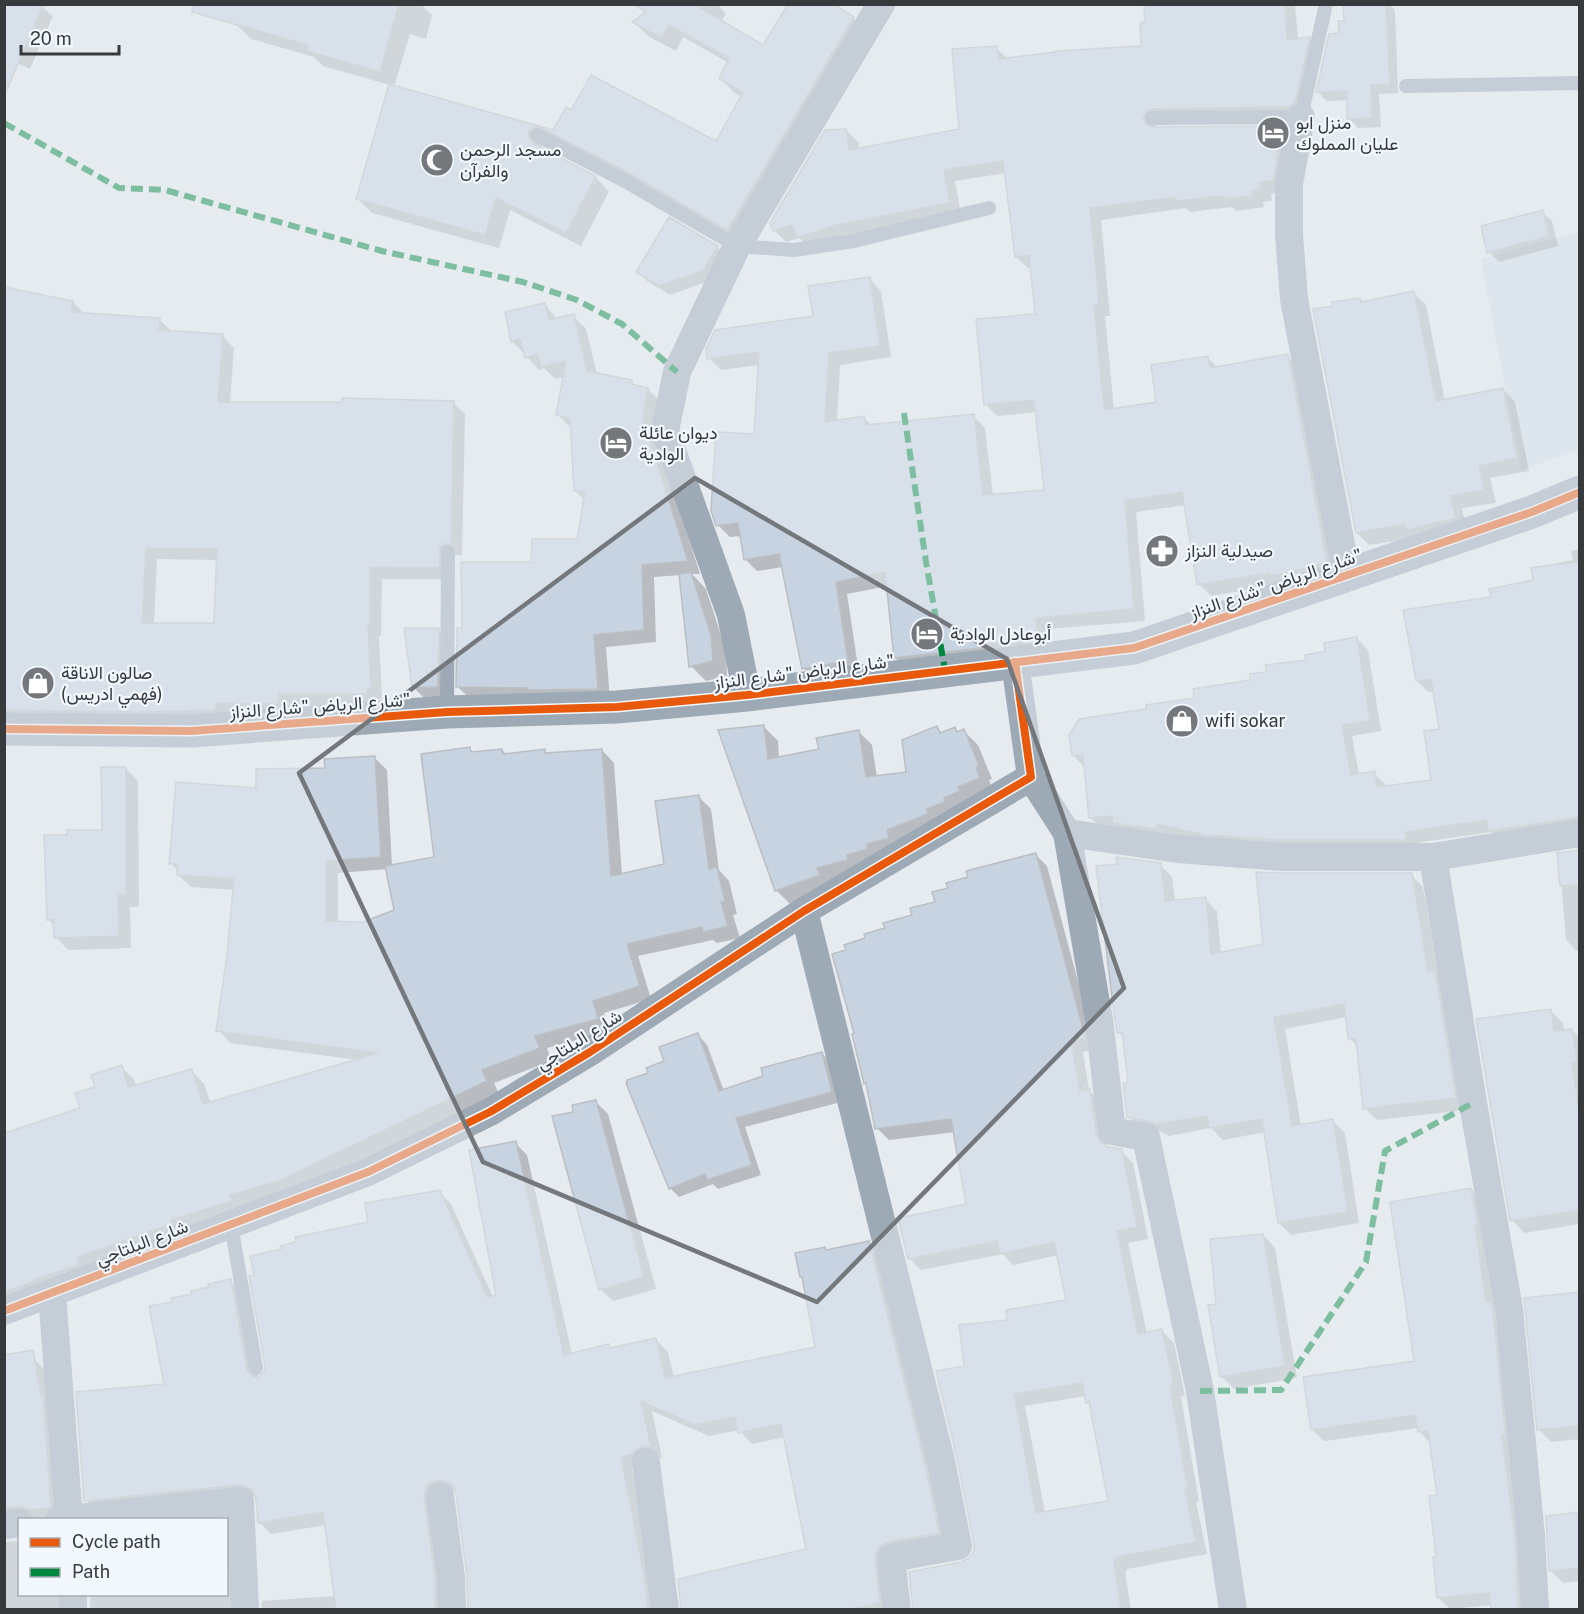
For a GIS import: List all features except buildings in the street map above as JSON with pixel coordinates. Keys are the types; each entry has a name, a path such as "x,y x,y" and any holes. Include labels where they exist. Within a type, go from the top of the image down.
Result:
{"street":[{"path":"747,695 731,615 665,431 677,372 737,246 881,4"},
{"path":"1301,117 1289,184 1288,235 1294,298 1347,576"},
{"name":"شارع الرياض \"شارع النزاز\"","path":"4,729 190,730 447,712 617,708 747,695 1134,648 1532,512 1580,492"},
{"path":"1015,662 1031,777 1067,833 1100,1020 1112,1131 1146,1137 1200,1391 1233,1610"},
{"name":"شارع البلتاجي","path":"4,1311 368,1172 490,1112 590,1052 804,911 1031,777"},
{"path":"1067,833 1178,849 1281,857 1433,857 1580,833"},
{"path":"1433,857 1509,1309 1532,1536 1535,1610"},
{"path":"804,911 941,1461 958,1545 891,1558 897,1610"},
{"path":"52,1293 66,1518"},
{"path":"646,1462 665,1610"},
{"path":"440,1496 451,1577 452,1610"},
{"path":"76,1518 240,1501 244,1610"}],"lane":[{"path":"1152,118 1301,117 1326,4"},
{"path":"1406,86 1580,83"},
{"path":"537,135 623,180 737,246 794,250 854,241 989,208"},
{"path":"447,712 448,552"},
{"path":"231,1225 256,1368"}],"highlighted area":[{"path":"695,478 1007,659 1124,988 817,1302 483,1162 299,773"}],"shaded area":[{"path":"1579,232 1579,450 1521,470 1481,259"}],"marked path":[{"path":"4,123 119,188 165,190 382,251 523,282 577,300 622,324 677,372"},
{"path":"904,413 945,670"},
{"path":"1200,1391 1281,1390 1366,1262 1385,1151 1473,1103"}],"cycle path":[{"path":"4,729 191,731 447,712 617,707 747,695 1134,648 1532,512 1580,492"},
{"path":"4,1311 368,1172 490,1112 590,1052 804,911 1031,777 1015,662"}],"place":[{"name":"منزل ابو عليان المملوك","path":"1273,133"},
{"name":"مسجد الرحمن والفرآن","path":"437,160"},
{"name":"ديوان عائلة الوادية","path":"616,443"},
{"name":"صيدلية النزاز","path":"1162,551"},
{"name":"أبوعادل الوادية","path":"927,634"},
{"name":"صالون الاناقة (فهمي ادريس)","path":"38,683"},
{"name":"wifi sokar","path":"1182,721"}]}
